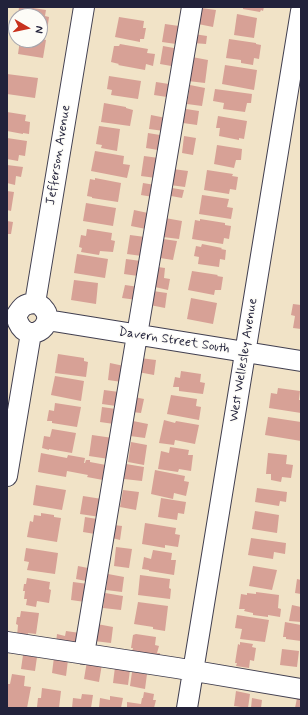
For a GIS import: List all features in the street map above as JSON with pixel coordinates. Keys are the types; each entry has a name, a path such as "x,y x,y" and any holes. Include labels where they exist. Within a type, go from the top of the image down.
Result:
{"street":[{"name":"Jefferson Avenue","path":"35,303 84,7"},
{"path":"84,654 192,7"},
{"name":"West Wellesley Avenue","path":"187,708 301,11"},
{"path":"35,303 44,308 47,320 42,330 31,333 25,331 19,326 12,315 23,306 35,303"},
{"name":"Davern Street South","path":"47,320 301,361"},
{"path":"7,476 31,333"},
{"path":"7,642 301,687"}],"building":[{"path":"27,7 33,8 19,8"},
{"path":"243,7 264,7 263,11 261,10 260,12 243,9"},
{"path":"201,8 216,10 213,27 198,24"},
{"path":"237,14 257,18 254,38 234,35"},
{"path":"119,17 144,21 143,28 146,28 144,39 140,39 140,42 115,37"},
{"path":"165,24 179,26 176,44 162,42"},
{"path":"194,34 207,36 206,44 193,43"},
{"path":"229,39 261,45 259,59 254,58 253,65 241,63 241,60 226,58"},
{"path":"120,44 148,49 147,53 155,54 153,66 146,64 145,70 118,65 119,64 111,62 114,46 119,46"},
{"path":"163,46 179,49 177,67 160,64"},
{"path":"19,48 45,48 43,58 18,54"},
{"path":"192,57 208,60 205,83 188,81"},
{"path":"225,65 257,70 254,90 222,84"},
{"path":"7,74 38,78 35,98 7,94"},
{"path":"109,76 141,81 138,99 111,95 112,90 107,89"},
{"path":"156,82 169,84 167,97 154,95"},
{"path":"190,85 205,88 202,106 187,104"},
{"path":"215,89 252,94 251,103 247,103 245,112 223,109 224,103 213,101"},
{"path":"104,103 126,107 133,110 130,126 101,122"},
{"path":"186,109 199,111 197,125 183,123"},
{"path":"7,112 26,115 25,121 30,122 29,134 7,131"},
{"path":"151,115 166,118 164,131 149,129"},
{"path":"218,116 247,121 244,139 239,138 239,140 219,136 220,128 216,128"},
{"path":"99,126 120,129 117,151 101,148 102,145 96,144"},
{"path":"148,133 160,135 158,150 146,148"},
{"path":"184,136 196,138 193,155 182,153"},
{"path":"7,138 27,141 25,156 19,155 18,161 7,159"},
{"path":"217,145 242,149 241,160 236,160 234,168 214,164"},
{"path":"95,151 124,156 123,164 130,165 127,178 91,171"},
{"path":"144,156 159,158 156,178 141,176"},
{"path":"7,165 23,167 21,177 16,176 15,185 7,183"},
{"path":"173,169 188,171 185,187 170,185"},
{"path":"207,170 233,174 232,176 238,177 236,190 230,189 229,194 204,190"},
{"path":"95,178 121,183 118,202 87,196 90,179 95,180"},
{"path":"143,183 155,185 153,197 141,195"},
{"path":"172,188 184,190 182,198 171,196"},
{"path":"7,191 14,192 11,211 7,210"},
{"path":"202,195 229,199 227,207 233,208 231,219 199,214"},
{"path":"86,203 116,208 113,226 83,221"},
{"path":"134,210 148,213 146,229 131,226"},
{"path":"165,218 182,221 179,239 163,237"},
{"path":"200,219 225,223 225,225 231,226 229,239 224,238 223,244 192,239 195,220 200,221"},
{"path":"7,221 13,222 11,234 7,234"},
{"path":"87,229 112,233 111,240 115,241 113,252 100,251 99,255 81,252 82,248 79,247 81,235 86,236"},
{"path":"130,235 145,237 142,256 127,254"},
{"path":"163,239 177,241 173,260 160,258"},
{"path":"202,244 226,250 225,260 220,259 219,267 198,264 199,257 194,256 196,246 201,247"},
{"path":"77,254 108,259 105,278 74,273"},
{"path":"126,259 141,261 138,276 124,274"},
{"path":"158,267 165,268 164,278 170,279 168,290 155,287"},
{"path":"192,271 223,277 221,290 215,290 214,295 188,290"},
{"path":"74,280 98,283 96,304 71,300"},
{"path":"125,285 139,287 137,300 122,298"},
{"path":"153,291 167,293 165,308 150,305"},
{"path":"191,298 217,303 213,324 187,319"},
{"path":"293,304 301,305 301,329 293,328 295,316 291,315"},
{"path":"58,354 84,358 84,361 88,362 86,377 55,373"},
{"path":"140,358 156,360 154,375 138,372"},
{"path":"110,363 124,366 122,382 108,380"},
{"path":"181,371 201,374 200,382 205,383 203,394 179,391 179,387 173,387 175,377 180,378"},
{"path":"55,376 84,381 81,401 51,395"},
{"path":"278,388 300,391 299,400 301,400 301,413 269,408 271,393 277,394"},
{"path":"104,390 119,392 116,406 102,404"},
{"path":"171,395 197,399 196,406 201,407 199,420 167,414"},
{"path":"134,397 144,399 141,413 132,412"},
{"path":"55,403 81,407 77,427 47,421 49,410 54,411"},
{"path":"102,407 116,409 114,424 100,422"},
{"path":"268,417 301,422 301,441 265,435"},
{"path":"164,420 175,423 176,421 199,425 195,444 175,440 174,445 159,443"},
{"path":"133,421 148,424 145,438 130,436"},
{"path":"52,429 76,433 72,453 42,448 44,436 50,437"},
{"path":"92,435 113,438 109,459 89,456"},
{"path":"131,442 147,445 144,465 128,462"},
{"path":"170,447 189,450 188,455 193,455 191,471 179,469 178,472 158,469 161,451 169,453"},
{"path":"41,453 67,458 68,455 85,458 84,463 86,460 90,460 90,462 106,465 103,480 87,477 88,475 67,471 66,477 38,472"},
{"path":"268,453 287,455 286,464 293,465 291,478 282,477 281,482 271,480 271,474 266,474"},
{"path":"126,464 144,467 142,481 124,479"},
{"path":"155,470 185,476 184,481 189,482 186,496 174,493 173,499 151,494"},
{"path":"36,485 66,490 62,510 33,505"},
{"path":"257,488 287,492 286,502 280,501 279,506 255,502"},
{"path":"123,490 139,492 136,510 120,507"},
{"path":"83,496 102,499 100,517 80,514"},
{"path":"161,498 186,502 184,514 178,513 177,520 158,517"},
{"path":"255,511 279,515 277,533 252,529"},
{"path":"41,513 54,515 54,517 61,518 57,542 27,537 30,521 33,522 34,515 41,516"},
{"path":"85,517 97,519 95,534 83,532"},
{"path":"145,523 176,528 175,534 180,535 178,547 165,545 165,548 142,544"},
{"path":"114,525 122,526 120,540 112,538"},
{"path":"251,538 286,543 285,554 274,552 273,559 248,555"},
{"path":"116,547 132,549 129,568 114,566"},
{"path":"26,548 58,553 55,574 27,570 29,562 24,561"},
{"path":"153,550 172,553 171,560 176,560 174,575 142,569 144,557 151,559"},
{"path":"78,566 93,569 91,582 76,579"},
{"path":"253,566 277,570 272,590 249,586"},
{"path":"108,574 124,577 122,592 106,590"},
{"path":"140,575 170,579 170,599 138,595"},
{"path":"27,578 50,582 49,589 51,590 49,603 37,601 36,607 26,605 27,599 24,599 25,591 23,591"},
{"path":"297,579 301,580 301,594 295,593"},
{"path":"73,582 88,584 85,602 71,600"},
{"path":"256,592 279,595 278,608 281,609 280,617 253,615 253,613 244,611 245,609 239,609 241,594 256,594"},
{"path":"105,593 123,596 121,610 103,608"},
{"path":"138,602 168,606 165,631 153,629 153,627 134,624"},
{"path":"292,605 301,607 301,622 289,621"},
{"path":"21,611 39,613 36,634 28,633 27,637 17,636 17,617 20,617"},
{"path":"237,615 269,620 265,642 240,639 242,629 235,628"},
{"path":"285,622 301,625 301,641 286,639 286,637 283,637"},
{"path":"97,624 113,627 111,643 94,641"},
{"path":"66,631 80,633 78,646 56,643 57,634 65,636"},
{"path":"136,634 156,637 155,645 159,646 157,653 160,653 159,659 131,656 133,648 131,648 133,635"},
{"path":"240,642 253,644 252,647 256,648 254,661 250,660 249,668 236,666 237,663 235,663 238,644 240,645"},
{"path":"282,649 299,651 297,667 280,665"},
{"path":"23,655 37,657 35,671 21,669"},
{"path":"54,657 68,660 66,676 52,673"},
{"path":"87,661 102,664 99,682 84,679"},
{"path":"115,667 130,670 128,685 113,683"},
{"path":"132,672 147,674 145,689 130,686"},
{"path":"12,674 25,676 24,686 31,687 27,708 7,708 7,688 8,684 10,684"},
{"path":"42,688 61,691 59,708 37,707 38,698 41,698"},
{"path":"236,691 250,694 248,708 234,706"},
{"path":"144,692 154,694 153,700 156,700 154,708 127,708 127,702 141,704"},
{"path":"82,694 93,695 91,708 72,708 73,698 81,699"},
{"path":"110,696 123,698 121,708 99,708 100,698 110,700"},
{"path":"252,698 262,700 261,708 251,708"},
{"path":"297,698 301,698 301,708 295,708"}]}
